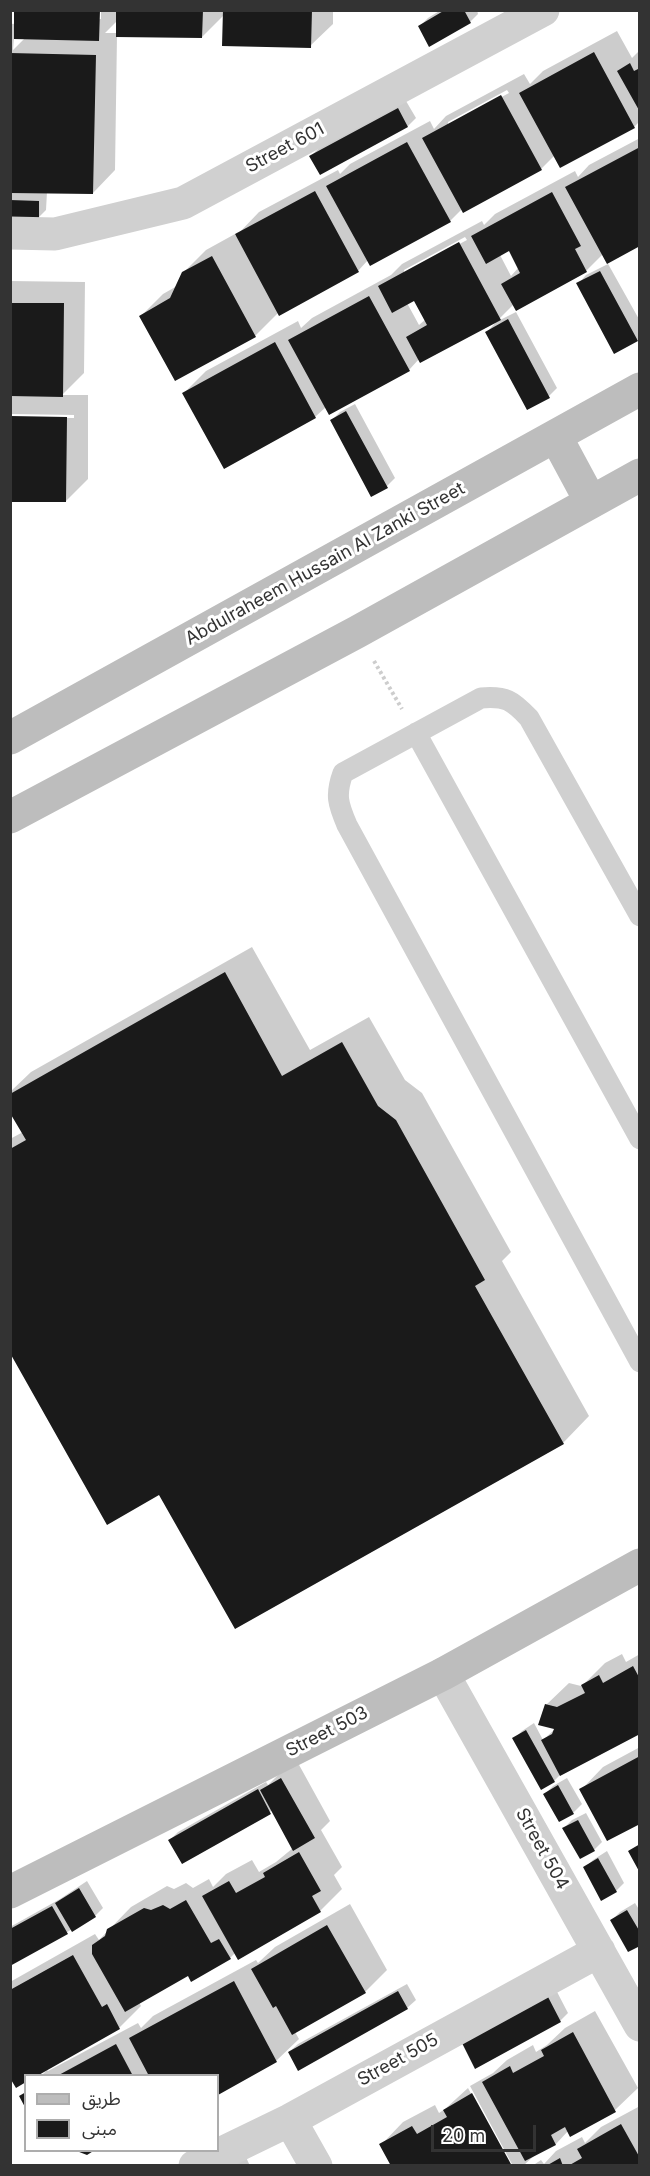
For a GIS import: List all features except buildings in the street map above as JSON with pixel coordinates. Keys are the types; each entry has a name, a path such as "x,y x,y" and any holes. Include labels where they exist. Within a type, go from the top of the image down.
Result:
{"street":[{"name":"Street 601","path":"10,233 55,234 183,203 543,10"},
{"name":"Abdulraheem Hussain Al Zanki Street","path":"10,738 639,389"},
{"path":"556,437 591,502"},
{"path":"10,818 357,632 639,475"},
{"name":"Street 503","path":"10,1892 443,1674 639,1565"},
{"name":"Street 504","path":"443,1674 639,2025"},
{"name":"Street 505","path":"195,2166 290,2120 599,1951"},
{"path":"290,2120 316,2166"}],"lane":[{"path":"639,916 529,718 514,702 497,696 481,698 343,773 337,788 339,805 353,835 639,1362"},
{"path":"416,733 639,1139"}],"path":[{"path":"357,632 416,733"}]}
